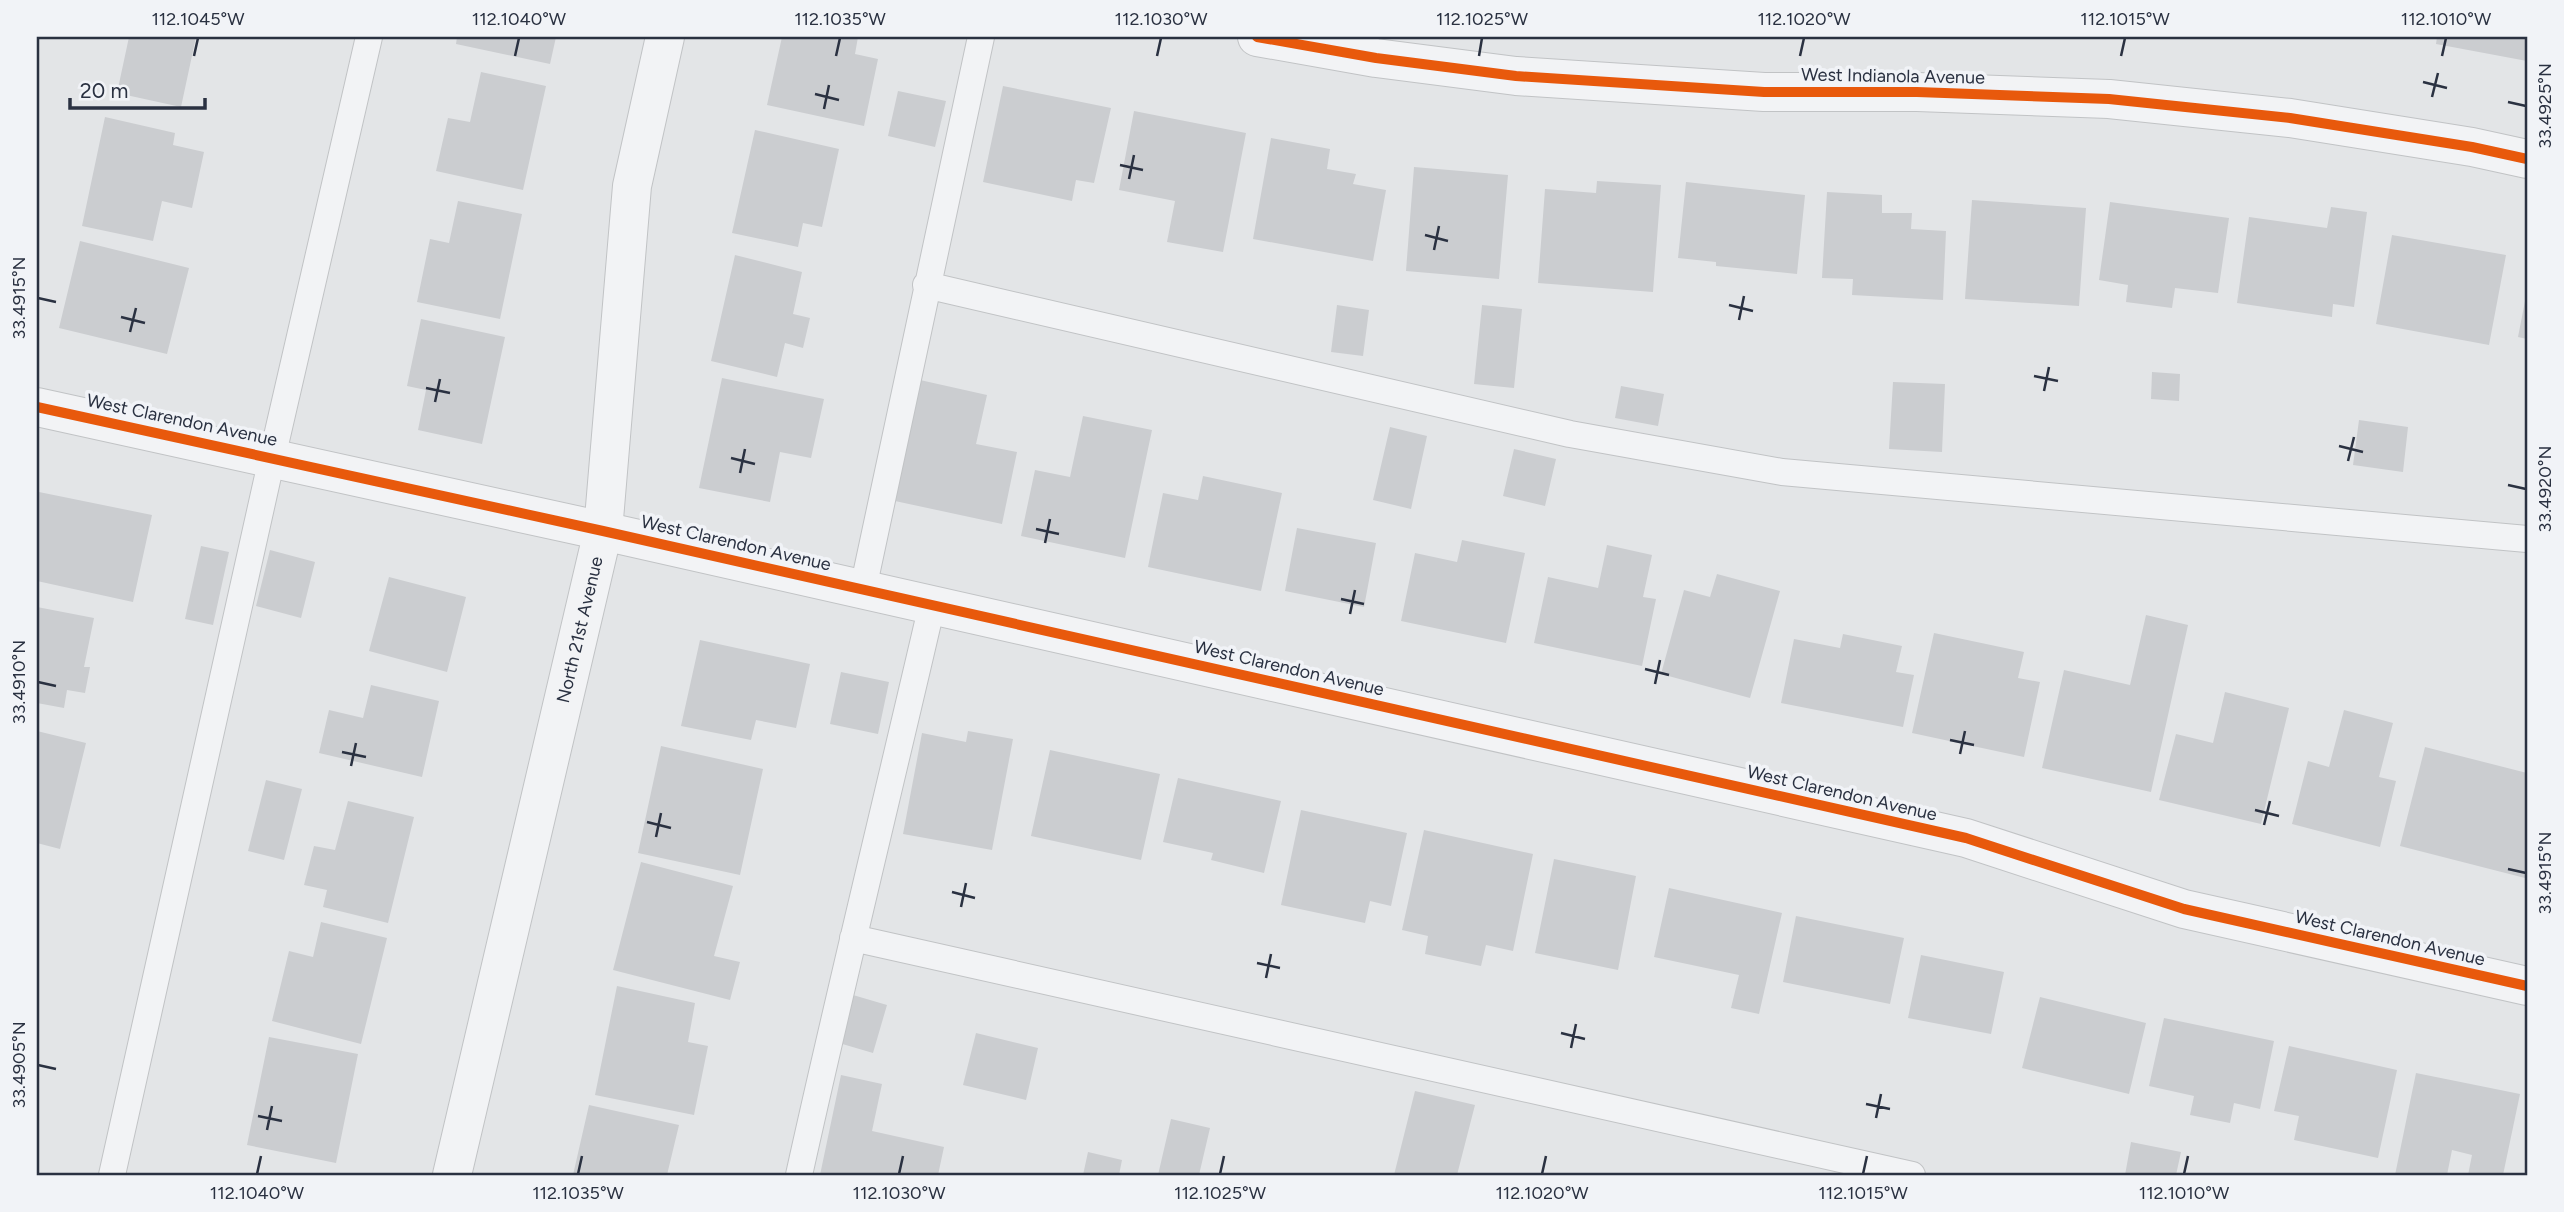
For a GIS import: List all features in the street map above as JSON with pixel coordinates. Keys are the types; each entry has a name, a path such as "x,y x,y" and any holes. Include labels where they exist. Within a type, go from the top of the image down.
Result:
{"street":[{"name":"North 21st Avenue","path":"452,1175 603,531 632,186 665,37"},
{"name":"West Indianola Avenue","path":"1257,37 1376,58 1516,76 1764,92 1917,92 2109,99 2290,118 2472,147 2527,159"},
{"name":"West Clarendon Avenue","path":"37,407 863,589 1966,838 2184,909 2527,986"}],"lane":[{"path":"112,1175 369,37"},
{"path":"863,589 981,37"},
{"path":"926,285 1570,434 1782,472 2527,539"},
{"path":"799,1175 932,605"},
{"path":"853,938 1912,1175"}],"building":[{"path":"129,37 196,37 181,107 117,93"},
{"path":"457,37 556,37 550,64 456,44"},
{"path":"782,37 858,37 855,54 878,59 864,126 767,105"},
{"path":"2437,37 2527,37 2527,61 2436,44"},
{"path":"481,72 546,86 523,190 436,171 448,118 470,122"},
{"path":"1003,86 1111,108 1094,183 1076,180 1072,201 983,182"},
{"path":"898,91 946,101 935,147 888,136"},
{"path":"1134,111 1246,133 1223,252 1167,242 1175,201 1119,190"},
{"path":"105,117 175,133 173,145 204,152 192,208 162,201 153,241 82,226"},
{"path":"755,130 839,149 822,227 803,223 798,247 732,233"},
{"path":"1271,138 1330,149 1327,169 1356,174 1353,184 1386,190 1373,261 1253,239"},
{"path":"1414,167 1508,175 1499,279 1406,271"},
{"path":"1597,181 1661,185 1653,292 1538,283 1545,189 1596,193"},
{"path":"1686,182 1805,195 1797,274 1716,266 1716,262 1678,258"},
{"path":"1827,192 1882,195 1882,213 1912,213 1911,229 1946,231 1943,300 1852,295 1853,279 1822,278"},
{"path":"1972,200 2086,208 2079,306 1965,299"},
{"path":"458,201 522,214 500,319 417,302 430,239 449,243"},
{"path":"2110,202 2229,218 2218,293 2175,288 2172,308 2126,302 2128,285 2099,280"},
{"path":"2331,207 2367,212 2354,307 2333,304 2332,317 2237,303 2249,217 2327,228"},
{"path":"2392,235 2506,255 2489,345 2376,324"},
{"path":"80,241 189,268 167,354 59,328"},
{"path":"735,255 802,272 793,314 810,318 803,348 785,343 777,377 711,361"},
{"path":"2527,297 2527,339 2518,337"},
{"path":"1337,305 1369,310 1363,356 1331,352"},
{"path":"1482,305 1522,309 1514,388 1474,384"},
{"path":"421,319 505,337 482,444 418,430 426,390 407,386"},
{"path":"2152,372 2180,374 2179,401 2151,399"},
{"path":"722,378 824,399 811,458 780,452 770,502 699,488"},
{"path":"920,380 987,395 976,444 1017,452 1002,524 895,501"},
{"path":"1893,382 1945,384 1942,452 1889,449"},
{"path":"1621,386 1664,394 1658,426 1615,418"},
{"path":"1083,416 1152,430 1125,558 1021,536 1035,470 1070,477"},
{"path":"2359,420 2408,427 2403,472 2353,465"},
{"path":"1390,427 1427,436 1411,509 1373,500"},
{"path":"1514,449 1556,459 1545,506 1503,496"},
{"path":"1203,476 1282,493 1261,591 1148,567 1163,493 1198,500"},
{"path":"39,492 152,515 133,602 37,581"},
{"path":"1297,528 1376,543 1364,607 1285,591"},
{"path":"1462,540 1525,553 1506,643 1401,621 1415,553 1457,562"},
{"path":"1607,545 1652,555 1643,597 1656,599 1642,666 1534,643 1548,577 1598,588"},
{"path":"201,546 229,552 213,625 185,619"},
{"path":"270,550 315,562 301,618 256,606"},
{"path":"1717,574 1780,591 1750,698 1661,674 1684,590 1710,597"},
{"path":"389,577 466,597 447,672 369,651"},
{"path":"37,607 94,618 84,667 90,667 85,693 67,690 64,708 37,703"},
{"path":"2146,615 2188,625 2151,792 2042,768 2064,670 2130,685"},
{"path":"1934,633 2024,652 2018,678 2040,682 2024,757 1912,733"},
{"path":"1843,634 1902,646 1896,672 1914,675 1903,727 1781,703 1794,639 1840,648"},
{"path":"700,640 810,664 796,728 756,720 751,740 681,726"},
{"path":"841,672 889,682 878,734 830,724"},
{"path":"371,685 439,701 422,777 319,753 329,710 363,718"},
{"path":"2225,692 2289,708 2261,824 2159,800 2176,734 2213,743"},
{"path":"2344,710 2393,723 2379,777 2396,781 2380,847 2292,824 2308,761 2329,767"},
{"path":"37,731 86,743 60,849 37,843"},
{"path":"968,731 1013,739 992,850 903,834 922,733 966,742"},
{"path":"661,746 763,769 740,875 638,853"},
{"path":"2425,747 2527,773 2525,878 2400,846"},
{"path":"1050,750 1160,774 1141,860 1031,836"},
{"path":"1178,778 1281,801 1264,873 1211,860 1213,853 1163,842"},
{"path":"266,780 302,789 284,860 248,851"},
{"path":"348,801 414,817 388,923 323,907 327,890 304,885 314,846 335,850"},
{"path":"1301,810 1407,833 1391,906 1370,901 1365,923 1281,905"},
{"path":"1424,830 1533,854 1513,951 1486,945 1481,966 1425,954 1428,936 1402,930"},
{"path":"1554,859 1636,876 1618,970 1535,953"},
{"path":"641,862 733,886 714,956 740,962 730,1000 613,970"},
{"path":"1669,888 1782,913 1759,1014 1731,1008 1739,975 1654,957"},
{"path":"1796,916 1904,938 1890,1004 1783,982"},
{"path":"321,922 387,938 361,1044 272,1021 289,951 313,957"},
{"path":"1921,955 2004,972 1991,1034 1908,1018"},
{"path":"617,986 695,1003 688,1042 708,1046 694,1115 595,1095"},
{"path":"853,995 887,1005 873,1053 839,1043"},
{"path":"2040,997 2146,1023 2129,1094 2022,1068"},
{"path":"2164,1018 2274,1041 2260,1109 2234,1103 2230,1123 2190,1115 2194,1096 2149,1086"},
{"path":"976,1033 1038,1048 1026,1100 963,1085"},
{"path":"269,1037 358,1054 336,1163 247,1145"},
{"path":"2289,1046 2397,1070 2378,1158 2294,1140 2299,1116 2274,1111"},
{"path":"2416,1073 2520,1094 2503,1175 2468,1175 2472,1155 2452,1150 2447,1175 2395,1175"},
{"path":"841,1075 882,1084 872,1131 944,1147 938,1175 820,1175"},
{"path":"1415,1091 1475,1105 1457,1175 1394,1175"},
{"path":"589,1105 679,1125 667,1175 573,1175"},
{"path":"1171,1119 1210,1128 1199,1175 1158,1175"},
{"path":"2131,1142 2181,1152 2176,1175 2125,1175"},
{"path":"1088,1152 1122,1160 1119,1175 1083,1175"}],"cycle path":[{"path":"1257,37 1376,58 1516,76 1764,92 1917,92 2109,99 2290,118 2472,147 2527,159"},
{"path":"37,407 603,531 1966,838 2184,909 2527,986"}]}
